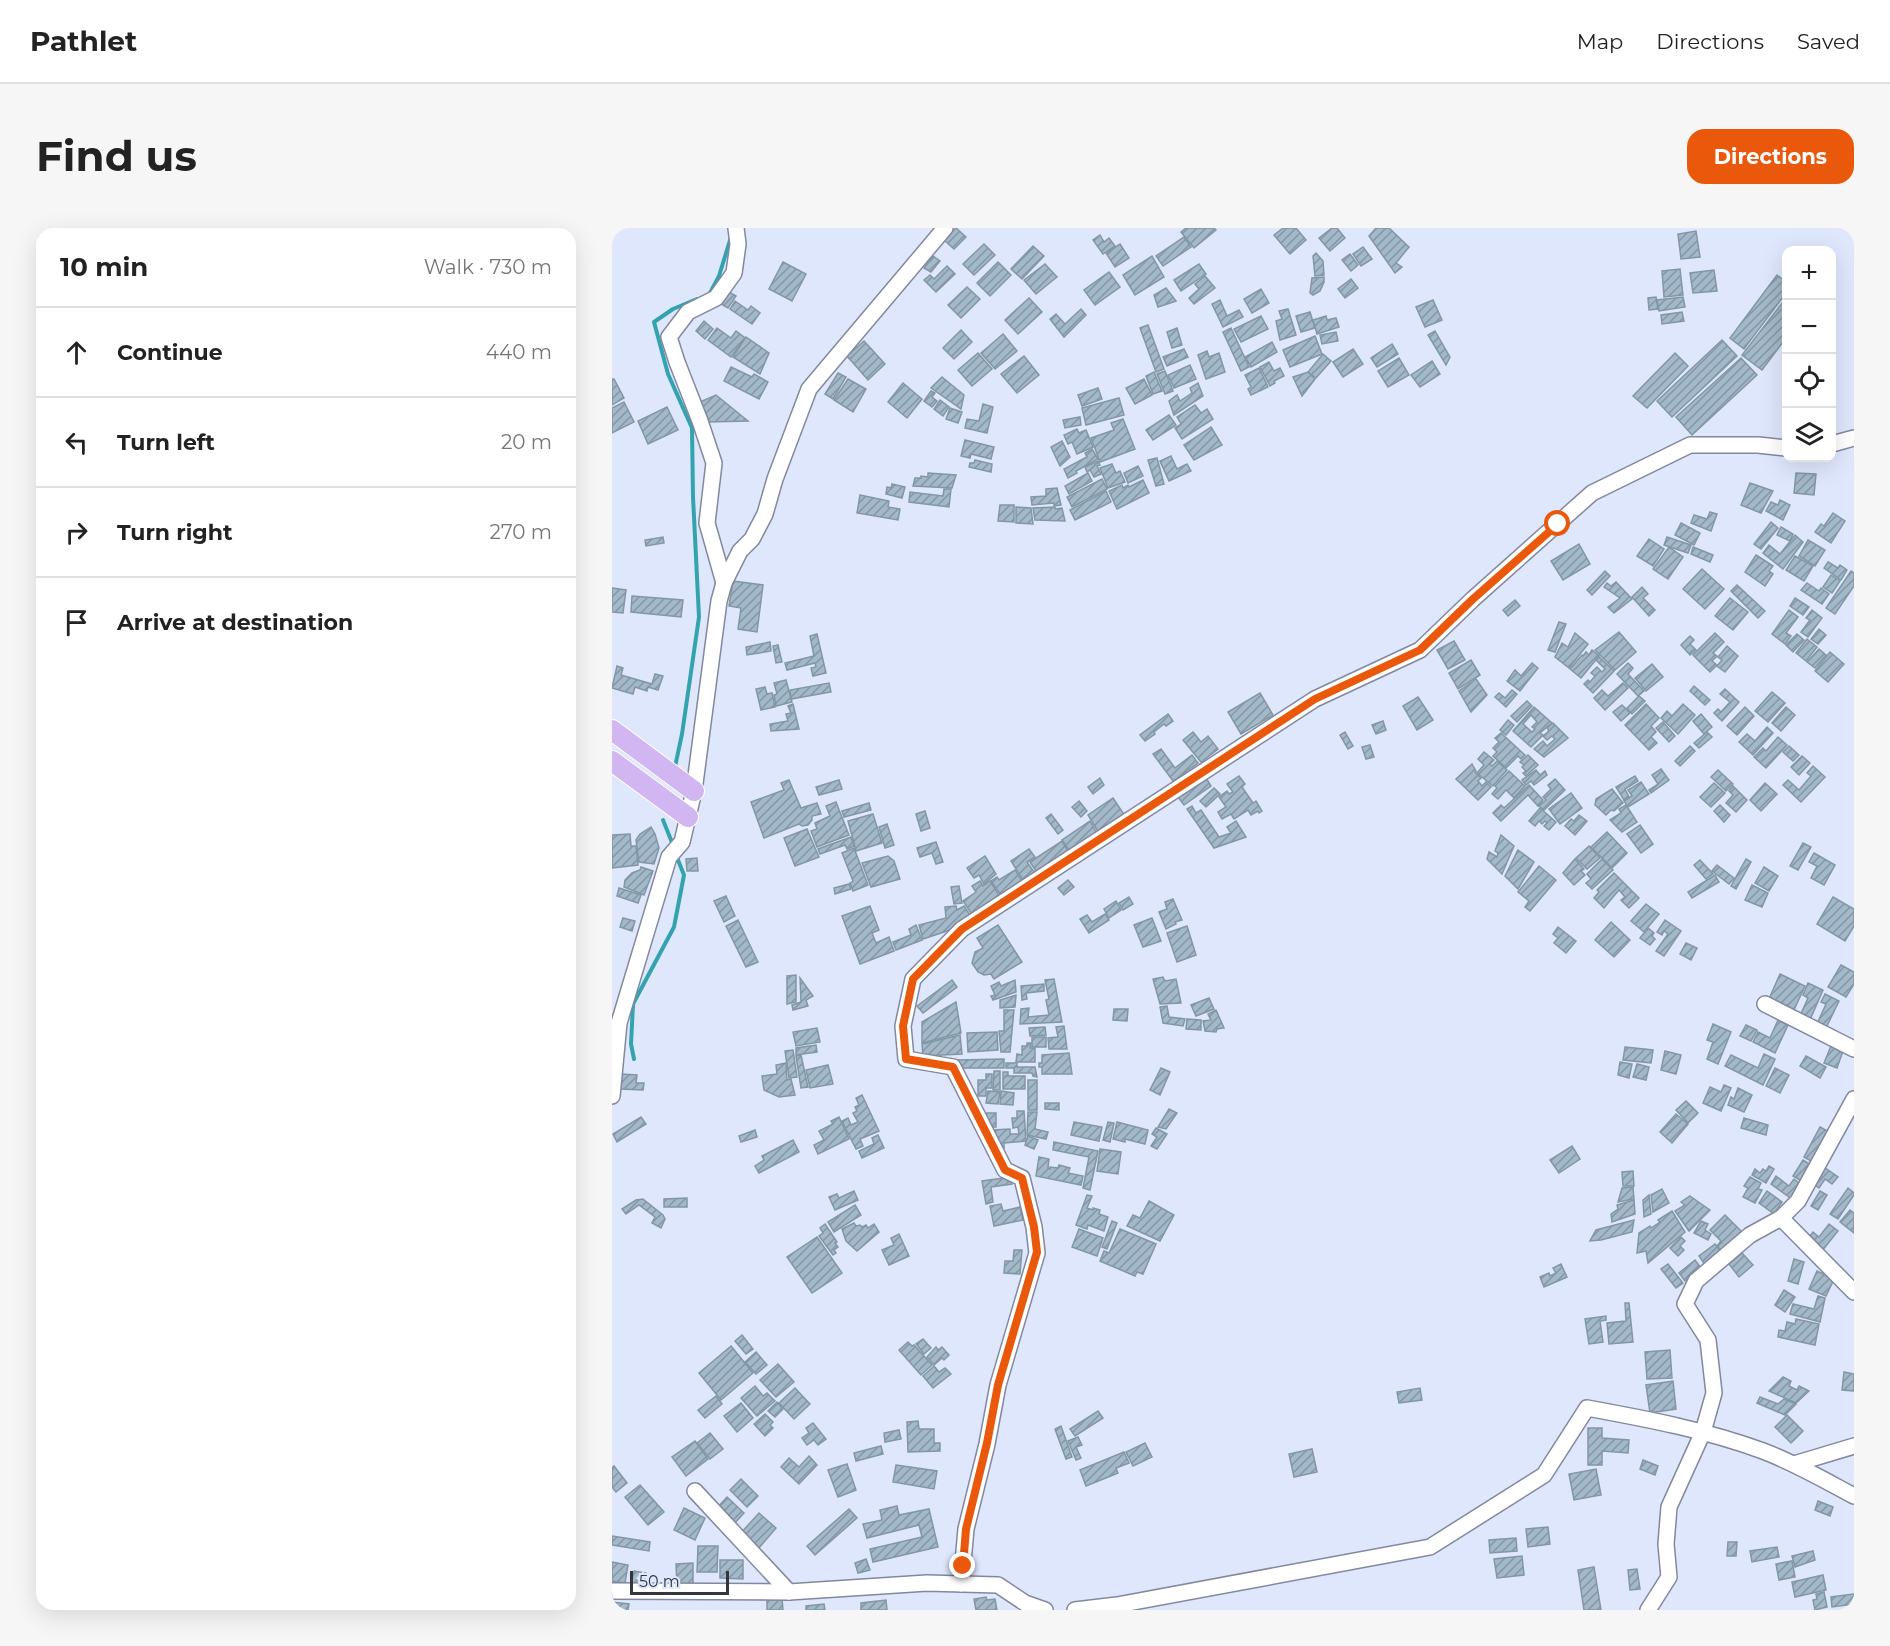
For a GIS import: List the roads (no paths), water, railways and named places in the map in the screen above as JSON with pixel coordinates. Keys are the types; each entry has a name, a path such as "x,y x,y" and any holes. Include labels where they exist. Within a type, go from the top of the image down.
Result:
{"main road":[{"path":"612,730 694,791"},
{"path":"612,761 688,817"}],"street":[{"path":"724,583 707,523 714,463 669,337 688,312 717,298 734,273 738,244 736,228"},
{"path":"612,1096 619,1023 669,857 682,842 694,791 719,601 724,583 740,551 752,539 765,514 775,479 809,389 945,228"},
{"path":"1836,443 1854,438"},
{"path":"961,1584 966,1529 987,1443 998,1385 1037,1252 1034,1227 1022,1178 1005,1170 953,1067 906,1059 903,1026 913,979 962,929 1315,699 1420,650 1473,599 1592,493 1690,445 1758,445 1782,448"},
{"path":"1765,1004 1854,1049"},
{"path":"1648,1610 1669,1577 1666,1544 1669,1507 1703,1432 1714,1393 1708,1340 1685,1304 1696,1281 1750,1235 1781,1218 1798,1201 1854,1099"},
{"path":"1781,1218 1854,1292"},
{"path":"1075,1610 1116,1607 1430,1547 1544,1475 1587,1408 1703,1432 1762,1451 1794,1464 1854,1496"},
{"path":"1794,1464 1854,1446"},
{"path":"695,1491 789,1592"},
{"path":"612,1591 789,1592 927,1583 998,1585 1025,1603 1045,1610"}],"waterway":[{"path":"709,295 719,276 731,237"},
{"path":"675,767 699,617 692,428 668,374 654,322 673,309 697,299"},
{"path":"663,820 673,845"},
{"path":"634,1059 631,1044 633,1004 674,927 684,875 676,855"}]}
